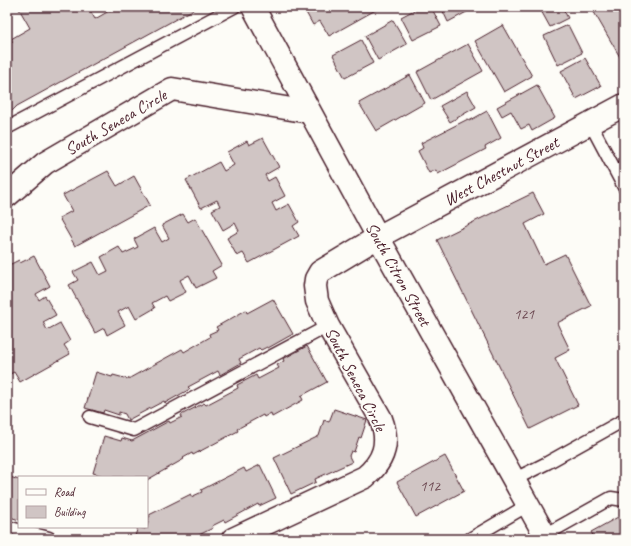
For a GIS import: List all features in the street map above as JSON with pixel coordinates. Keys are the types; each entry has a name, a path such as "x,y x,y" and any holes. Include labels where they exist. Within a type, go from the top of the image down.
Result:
{"street":[{"name":"South Citron Street","path":"253,7 378,237 546,537"},
{"name":"South Seneca Circle","path":"7,196 45,163 172,89 309,112"},
{"name":"West Chestnut Street","path":"378,237 624,105"},
{"name":"South Seneca Circle","path":"233,539 365,477 379,462 383,453 386,436 381,419 328,326 317,301 315,292 316,279 320,272 378,237"}],"lane":[{"path":"7,128 234,7"},
{"path":"590,123 624,187"},
{"path":"90,417 134,430 328,326"},
{"path":"513,480 624,420"},
{"path":"546,537 611,498 624,500"},
{"path":"470,539 528,505"},
{"path":"7,527 49,538"}],"building":[{"path":"18,7 88,7 95,19 116,7 198,7 17,106 7,116 7,45 13,42 11,39 30,28"},
{"path":"303,7 381,7 329,36 320,21 313,25"},
{"path":"420,7 431,7 441,26 413,40 401,17"},
{"path":"441,7 474,7 474,8 448,22"},
{"path":"539,7 562,7 568,18 550,27"},
{"path":"591,7 624,7 624,64"},
{"path":"393,20 407,44 378,60 365,36"},
{"path":"503,25 532,76 504,92 475,41"},
{"path":"568,25 582,53 558,65 544,36"},
{"path":"361,40 373,63 345,78 333,55"},
{"path":"468,44 483,71 431,100 417,72"},
{"path":"585,58 601,86 576,99 561,71"},
{"path":"410,75 425,103 376,131 359,103"},
{"path":"537,85 555,118 532,131 529,125 521,129 511,111 502,116 497,107"},
{"path":"467,91 476,107 450,122 440,106"},
{"path":"487,111 501,138 485,147 486,149 438,174 436,170 429,173 418,151 423,148 421,143"},
{"path":"263,138 279,167 265,175 268,181 275,177 285,196 272,203 276,211 289,204 299,222 293,226 299,236 249,263 243,253 237,256 227,238 239,231 235,223 223,230 212,210 220,206 217,200 201,208 186,180 219,162 224,171 234,165 227,152 247,141 249,145"},
{"path":"108,171 117,186 134,176 150,205 75,246 59,218 72,211 63,195"},
{"path":"533,193 544,214 525,224 544,264 565,254 591,306 557,323 570,350 555,358 578,405 530,429 437,240"},
{"path":"183,214 188,222 195,218 222,265 212,271 216,278 196,288 189,275 180,280 186,292 168,301 165,296 152,303 155,308 136,319 129,306 118,312 125,325 107,335 104,328 95,333 69,285 78,280 73,272 93,262 100,275 108,271 101,257 119,247 123,254 138,247 134,239 154,228 162,242 169,238 162,225"},
{"path":"34,256 50,286 36,294 39,300 45,296 56,315 43,322 47,330 60,323 70,341 64,345 70,354 20,382 14,372 8,375 7,373 7,351 10,350 7,344 7,266 19,260 20,263"},
{"path":"273,299 293,334 268,348 267,347 261,350 259,348 239,359 241,363 220,375 218,371 188,387 190,389 165,403 164,401 128,420 125,414 119,412 119,415 104,410 103,413 85,408 96,372 112,377 113,375 128,379 182,349 184,352 210,337 209,334 218,330 216,327 246,310 247,313"},
{"path":"307,346 327,382 301,396 303,400 272,417 271,413 264,417 263,415 237,429 238,431 193,455 192,453 148,479 148,476 104,476 93,473 104,436 121,441 122,438 132,441 169,421 170,423 182,417 181,415 204,403 206,405 238,388 237,385 256,375 258,379 279,368 277,365 284,361 283,359"},
{"path":"334,409 367,420 361,438 359,437 354,452 351,451 349,456 352,462 315,479 316,482 291,494 274,458 319,436 324,420 329,422"},
{"path":"445,456 464,491 416,517 397,482"},
{"path":"260,465 276,498 259,506 258,504 225,522 224,520 212,526 213,528 191,539 134,539 138,528 148,528 149,515 191,494 191,497 202,492 201,490 244,468 246,472"},
{"path":"7,476 18,480 18,520 7,516"},
{"path":"618,517 622,525 624,523 624,539 595,539 591,532"}]}
